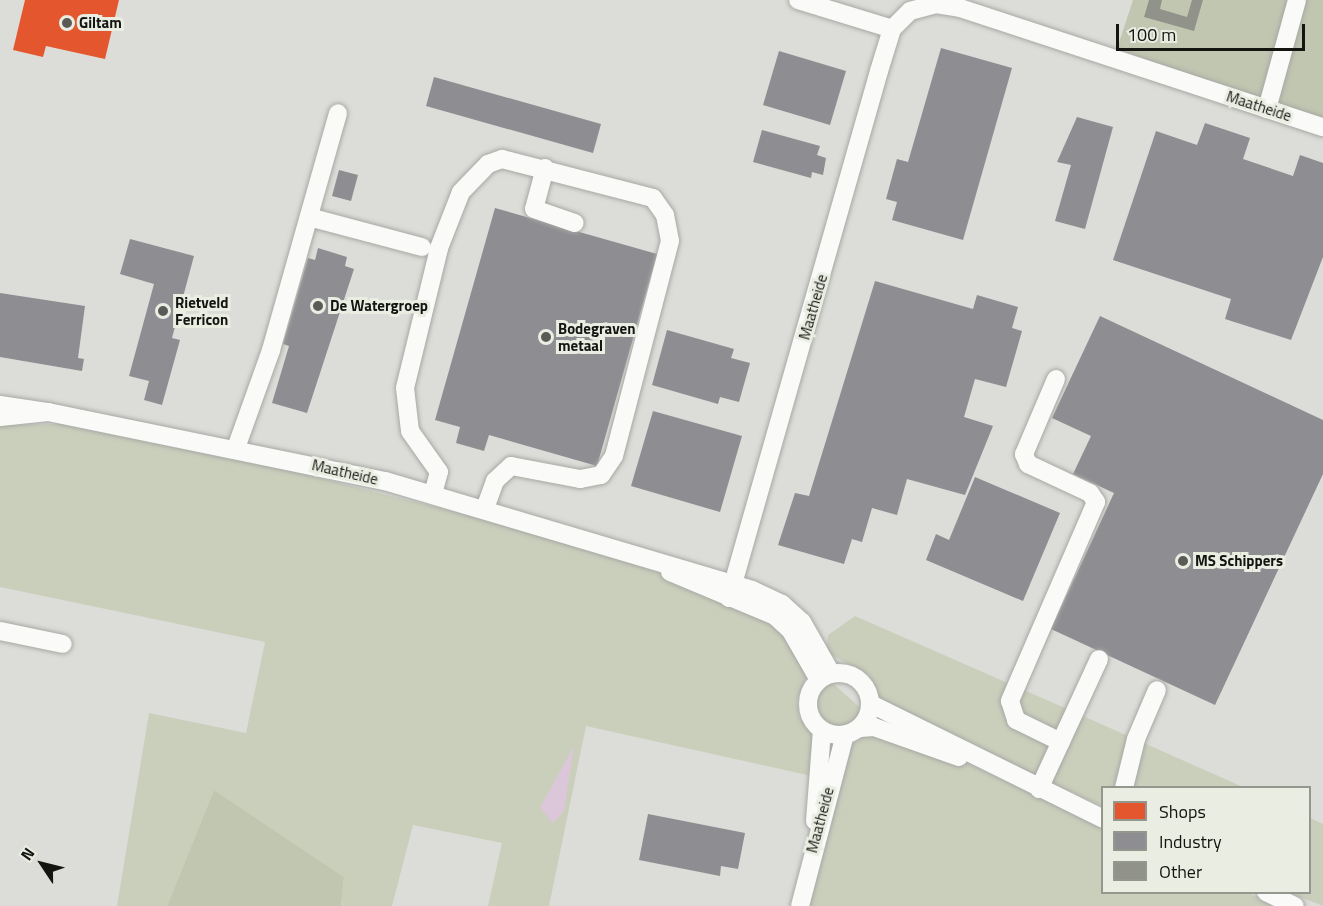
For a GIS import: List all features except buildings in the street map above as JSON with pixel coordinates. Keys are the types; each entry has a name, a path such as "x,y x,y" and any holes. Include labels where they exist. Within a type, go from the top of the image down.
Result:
{"street":[{"path":"798,0 892,29"},
{"path":"1267,109 1297,0"},
{"name":"Maatheide","path":"732,591 892,29 922,6 960,8 1323,128"},
{"path":"236,448 271,350 338,113"},
{"path":"433,494 439,472 410,430 405,388 439,248 461,192 488,164 502,159 545,168 653,198 665,215 670,241 614,456 601,475 580,479 511,466 495,481 485,509"},
{"path":"545,168 534,209 575,223"},
{"path":"309,217 422,247"},
{"path":"1056,379 1024,454 1028,464 1090,493 1095,502 1010,701 1016,720 1060,742"},
{"name":"Maatheide","path":"0,405 236,448 433,494 636,555 732,591 774,599 802,622 825,677"},
{"name":"Maatheide","path":"0,417 48,412"},
{"path":"0,631 63,644"},
{"path":"1039,789 1099,659"},
{"path":"815,835 822,730 808,708 825,677 858,679 871,704 981,762 1101,818"},
{"path":"1124,786 1136,739 1157,690"},
{"name":"Maatheide","path":"800,906 815,835 852,731 871,704"},
{"path":"822,730 852,731 874,727 981,762"},
{"path":"1270,894 1295,906"}],"green space":[{"path":"1133,0 1323,0 1323,120 1117,49"},
{"path":"68,424 247,460 519,528 646,568 770,617 788,633 807,674 797,700 799,717 819,742 812,776 586,726 549,906 488,906 502,843 413,825 392,906 341,906 344,877 214,790 167,906 117,906 149,713 246,733 265,642 0,587 0,425"},
{"path":"855,616 1241,786 1101,786 1101,806 881,702 870,676 826,652 828,635"},
{"path":"829,680 865,712 855,726 835,729 819,719 814,700"},
{"path":"872,732 969,764 1101,826 1101,894 1250,894 1278,906 806,906 846,748"},
{"path":"214,790 344,877 341,906 167,906"},
{"path":"1311,818 1323,824 1323,906 1293,894 1311,894"}],"shaded area":[{"path":"574,746 564,811 553,823 540,808"}],"place":[{"name":"Giltam","path":"67,23"},
{"name":"De Watergroep","path":"318,306"},
{"name":"Rietveld Ferricon","path":"163,311"},
{"name":"Bodegraven metaal","path":"546,337"},
{"name":"MS Schippers","path":"1183,561"}]}
